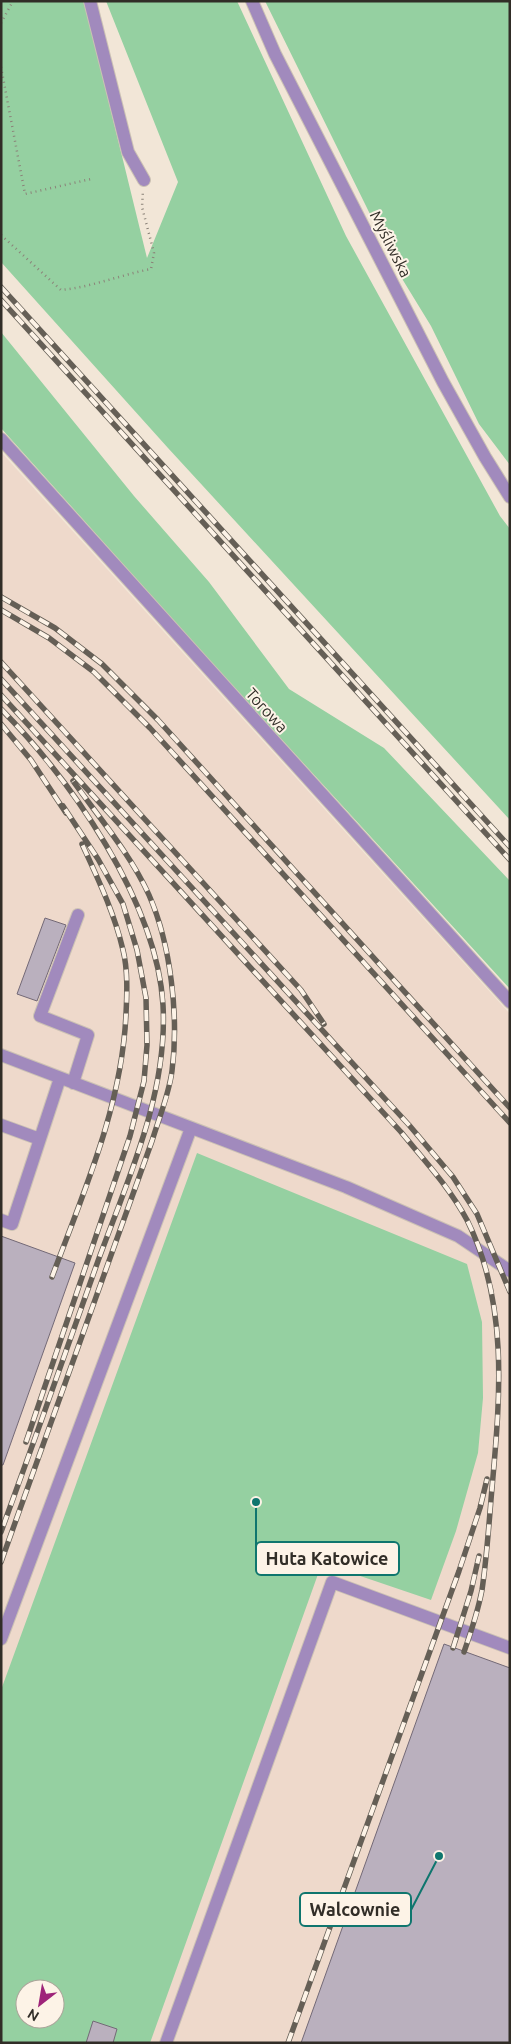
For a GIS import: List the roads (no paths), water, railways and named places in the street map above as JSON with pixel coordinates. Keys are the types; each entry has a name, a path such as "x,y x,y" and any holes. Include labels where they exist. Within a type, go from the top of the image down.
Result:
{"street":[{"path":"90,1 128,152 144,180"},
{"name":"Myśliwska","path":"252,1 275,54 443,382 510,497"},
{"name":"Torowa","path":"1,439 510,1002"},
{"path":"1,1220 12,1224 66,1080 88,1035 40,1016 78,915"},
{"path":"1,1055 346,1188 458,1236 510,1271"},
{"path":"1,1125 34,1137"},
{"path":"1,1639 191,1128"},
{"path":"166,2043 332,1582 510,1648"}],"railway":[{"path":"1,287 510,847"},
{"path":"1,300 510,860"},
{"path":"1,597 55,628 102,664 158,720 510,1108"},
{"path":"1,610 49,638 94,672 150,728 510,1123"},
{"path":"1,662 301,990 324,1024"},
{"path":"1,679 409,1125 453,1177 477,1214 510,1292"},
{"path":"1,695 401,1132 445,1185 467,1220 480,1252 490,1285 495,1318 499,1386 484,1577 472,1629 464,1652"},
{"path":"1,709 55,771 81,807 106,845 128,885 145,925 157,966 163,1005 163,1038 159,1071 144,1135 1,1532"},
{"path":"1,724 31,760 66,813"},
{"path":"1,1562 152,1141 171,1080 174,1050 174,1005 168,958 157,915 142,880 133,865 73,781"},
{"path":"26,1442 130,1136 144,1081 147,1045 146,998 137,950 123,904 98,859 63,806"},
{"path":"52,1277 100,1148 117,1082 126,1014 127,990 123,950 100,883 82,844"},
{"path":"288,2043 459,1571 480,1508 487,1479"},
{"path":"453,1648 471,1591 479,1556"}],"place":[{"name":"Huta Katowice","path":"256,1502"},
{"name":"Walcownie","path":"439,1856"}]}
